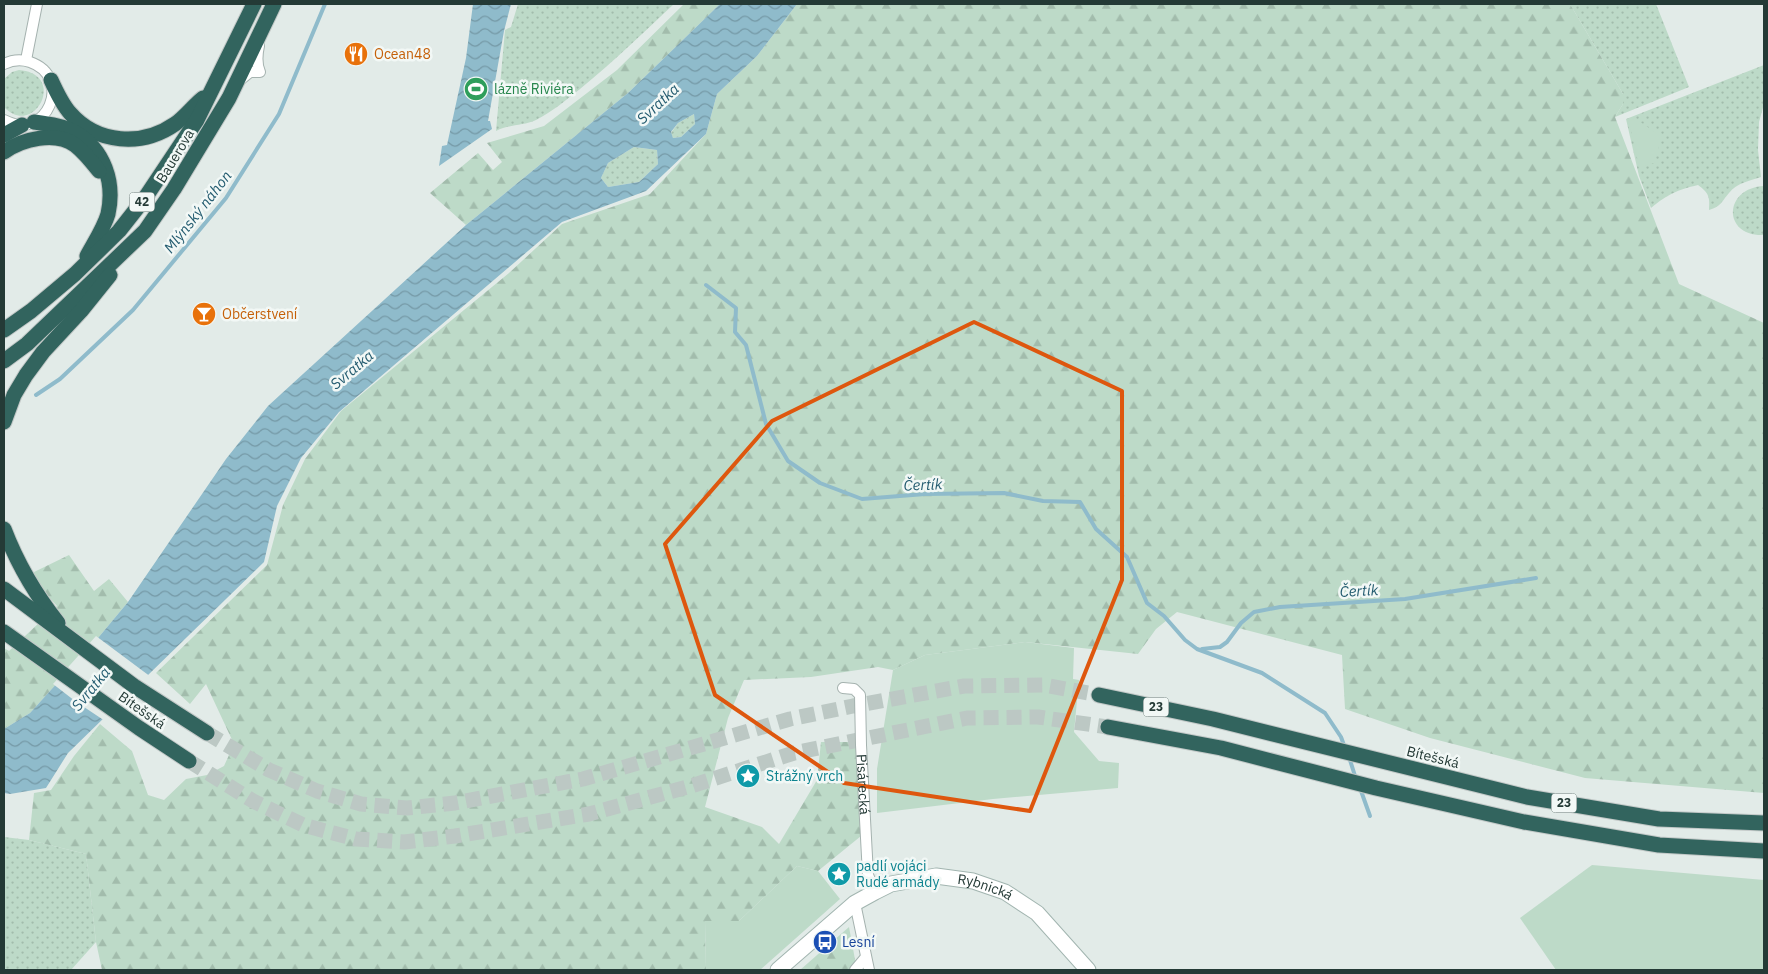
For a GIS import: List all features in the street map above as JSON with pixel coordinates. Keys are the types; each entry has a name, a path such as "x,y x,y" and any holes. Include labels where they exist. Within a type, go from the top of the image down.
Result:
{"highway":[{"name":"42","path":"4,330 75,274 119,231 146,198 197,120 254,4"},
{"name":"Bauerova","path":"4,361 27,344 144,231 174,189 229,98 274,4"},
{"path":"51,80 70,114 89,130 110,137 135,140 149,137 175,124 213,88"},
{"path":"4,135 28,124 56,126 75,132 90,144 102,158 107,171 110,196 107,215 96,241 75,274"},
{"path":"4,152 10,147 43,138 58,139 74,144 92,161 101,174 110,196"},
{"path":"4,422 14,395 31,367 81,311 144,231"},
{"path":"4,529 22,569 47,616"},
{"path":"6,590 47,616"},
{"name":"Bítešská","path":"47,616 72,640 163,705 207,733"},
{"name":"Bítešská","path":"4,632 139,728 189,761"},
{"name":"Bítešská","path":"1099,695 1213,719 1527,798 1659,819 1764,823"},
{"name":"23","path":"1108,727 1221,748 1376,788 1524,822 1659,845 1764,851"}],"street":[{"path":"26,60 37,4"},
{"path":"4,64 15,60 26,60 36,64 45,71 51,80 53,90 49,109 42,117 28,124 10,124 4,120"},
{"name":"Pisárecká","path":"843,688 854,689 860,695 868,875 875,892"},
{"name":"Rybnická","path":"856,904 891,884 936,876 973,881 1005,892 1037,913 1088,970"},
{"path":"778,970 856,904 869,970"},
{"path":"855,970 866,957"}],"highlighted area":[{"path":"974,322 1122,391 1122,580 1030,811 844,783 715,695 665,544 772,421"}],"green space":[{"path":"518,4 674,4 628,47 553,110 531,122 496,131 505,30 511,27"},
{"path":"684,4 720,4 628,93 466,225 430,193 478,153 493,170 502,162 487,143 544,126 617,70"},
{"path":"797,4 1570,4 1623,94 1623,104 1615,117 1679,284 1764,323 1764,793 1585,778 1430,738 1345,709 1342,655 1177,612 1156,629 1138,654 1025,642 925,655 893,670 878,667 811,677 744,680 728,718 705,807 762,827 779,844 817,780 821,742 857,742 861,836 818,871 797,866 739,921 705,921 706,970 102,970 96,942 86,854 29,840 34,793 51,790 74,756 100,724 132,751 148,795 164,800 186,779 207,775 224,766 234,744 206,684 190,704 156,673 267,565 283,505 305,459 341,411 509,273 562,224 650,194 706,134 717,94 757,56"},
{"path":"1570,4 1656,4 1689,87 1615,117 1623,104 1623,94"},
{"path":"1764,65 1764,104 1759,122 1758,150 1761,177 1736,187 1719,205 1709,210 1708,196 1705,190 1698,185 1673,193 1651,208 1639,176 1626,119"},
{"path":"19,70 34,74 42,82 44,92 41,102 35,110 26,115 15,115 4,107 4,79 12,72"},
{"path":"694,114 695,124 681,137 673,138 671,133 678,123"},
{"path":"1636,119 1662,137 1654,163 1639,167 1629,121"},
{"path":"634,147 657,150 658,164 639,182 608,187 601,178 608,163"},
{"path":"1764,186 1764,235 1750,234 1735,221 1733,212 1735,203 1741,195 1751,189"},
{"path":"69,555 94,591 109,579 128,602 30,713 4,729 4,648 9,651 57,606 44,592 32,573"},
{"path":"1025,642 1074,648 1073,679 1079,680 1074,732 1099,761 1119,763 1118,788 993,799 877,813 877,769 893,670 925,655"},
{"path":"4,837 29,840 86,854 96,942 71,970 4,970"},
{"path":"1592,865 1764,880 1764,970 1556,970 1520,918"},
{"path":"797,866 818,871 840,899 760,970 706,970 705,921 739,921"},
{"path":"849,927 856,965 850,970 800,970"}],"water":[{"name":"lázně Riviéra","path":"473,4 511,4 504,31 488,121 490,121 492,129 439,166 442,146 447,145 466,58"},
{"name":"Svratka","path":"720,4 797,4 757,56 717,94 706,134 646,191 562,222 339,412 301,458 277,506 264,562 68,753 46,788 10,794 4,793 4,729 30,713 128,602 226,459 268,406 466,225 628,93","holes":["694,114 695,124 681,137 673,138 671,132 678,123","634,147 657,150 658,164 639,182 608,187 601,178 608,163"]}],"pier":[{"path":"96,636 151,677 105,721 53,684"}],"waterway":[{"name":"Mlýnský náhon","path":"36,395 60,379 133,310 226,198 279,114 325,4"},
{"name":"Čertík","path":"706,285 736,308 735,332 746,345 766,424 788,461 820,483 862,499 925,494 1004,493 1043,501 1080,502 1096,529 1127,557 1147,603 1164,616 1185,640 1197,649 1262,673 1325,713 1341,737 1345,748"},
{"name":"Čertík","path":"1202,649 1220,647 1227,642 1241,623 1254,612 1280,607 1405,599 1536,578"},
{"name":"Čertík","path":"1349,757 1356,779"},
{"name":"Čertík","path":"1360,788 1370,816"}],"tunnel":[{"path":"207,733 269,770 317,791 361,804 407,808 455,803 583,779 790,719 964,686 1044,685 1099,695"},
{"path":"189,761 253,801 303,825 356,839 404,842 455,836 589,814 691,786 794,753 967,718 1038,717 1108,727"}],"place":[{"name":"Ocean48","path":"356,54"},
{"name":"lázně Riviéra","path":"476,89"},
{"name":"Občerstvení","path":"204,314"},
{"name":"Strážný vrch","path":"748,776"},
{"name":"padlí vojáci Rudé armády","path":"839,874"},
{"name":"Lesní","path":"825,942"}]}
